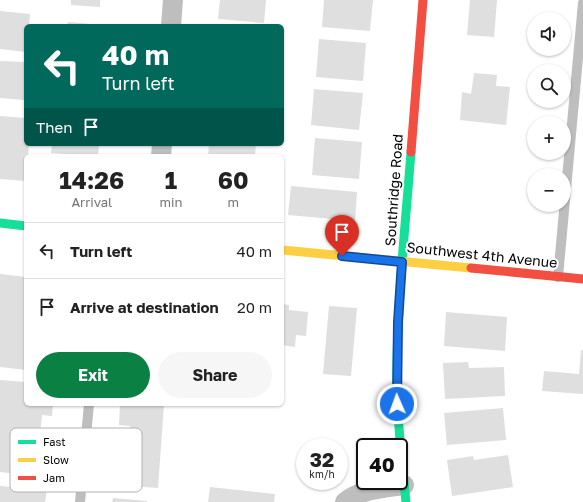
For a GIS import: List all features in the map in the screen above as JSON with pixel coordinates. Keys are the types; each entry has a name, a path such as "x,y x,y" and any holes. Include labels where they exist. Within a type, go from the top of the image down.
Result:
{"street":[{"path":"171,24 173,0"},
{"name":"Southridge Road","path":"405,493 396,391 398,322 423,0"},
{"path":"0,223 24,226"},
{"name":"Southwest 4th Avenue","path":"284,250 583,279"},
{"path":"345,502 354,495 372,490 405,493"}],"lane":[{"path":"558,277 583,3"},
{"path":"87,428 89,406"},
{"path":"80,502 81,492"}],"building":[{"path":"71,0 100,0 100,7 71,5"},
{"path":"220,0 266,0 264,23 218,19"},
{"path":"324,0 373,0 370,31 322,27"},
{"path":"470,0 497,0 494,37 467,35"},
{"path":"0,11 30,14 29,24 24,24 24,52 0,49"},
{"path":"68,22 90,24 68,24"},
{"path":"319,39 366,43 363,81 316,77"},
{"path":"0,61 24,62 24,100 0,98"},
{"path":"474,73 497,75 496,86 510,87 506,125 460,120 462,92 471,94"},
{"path":"314,89 363,93 359,130 311,125"},
{"path":"0,116 24,118 24,146 29,146 28,154 24,154 24,181 0,179"},
{"path":"315,138 362,142 359,179 312,175"},
{"path":"52,146 99,146 98,154 51,153"},
{"path":"209,146 256,146 255,154 208,154"},
{"path":"291,186 357,192 355,221 288,215"},
{"path":"0,274 24,277 24,370 0,367"},
{"path":"284,304 289,305 289,310 308,312 306,336 296,335 295,347 284,345"},
{"path":"329,306 357,308 351,376 323,374"},
{"path":"446,312 507,317 505,351 444,346"},
{"path":"581,350 583,350 583,394 542,391 544,371 579,374"},
{"path":"468,362 469,368 504,367 505,396 445,399 443,363"},
{"path":"0,380 24,382 24,406 53,406 52,416 42,415 41,428 10,428 10,473 0,472"},
{"path":"120,406 164,406 158,488 142,487 142,428 130,428 130,426 119,425"},
{"path":"503,408 506,440 447,445 444,413"},
{"path":"508,455 513,487 452,496 447,460 473,456 474,460"},
{"path":"0,486 10,487 10,492 47,492 45,502 0,502"},
{"path":"210,487 275,494 274,502 208,502"},
{"path":"113,498 147,501 147,502 112,502"}],"traffic: fast":[{"path":"406,502 398,418 397,360 401,271 411,152"},
{"path":"0,223 24,226"}],"traffic: slow":[{"path":"284,250 471,268"}],"traffic: jam":[{"path":"411,152 423,0"},
{"path":"471,268 583,279"}],"route":[{"path":"342,256 402,262 398,322 397,404"}]}
